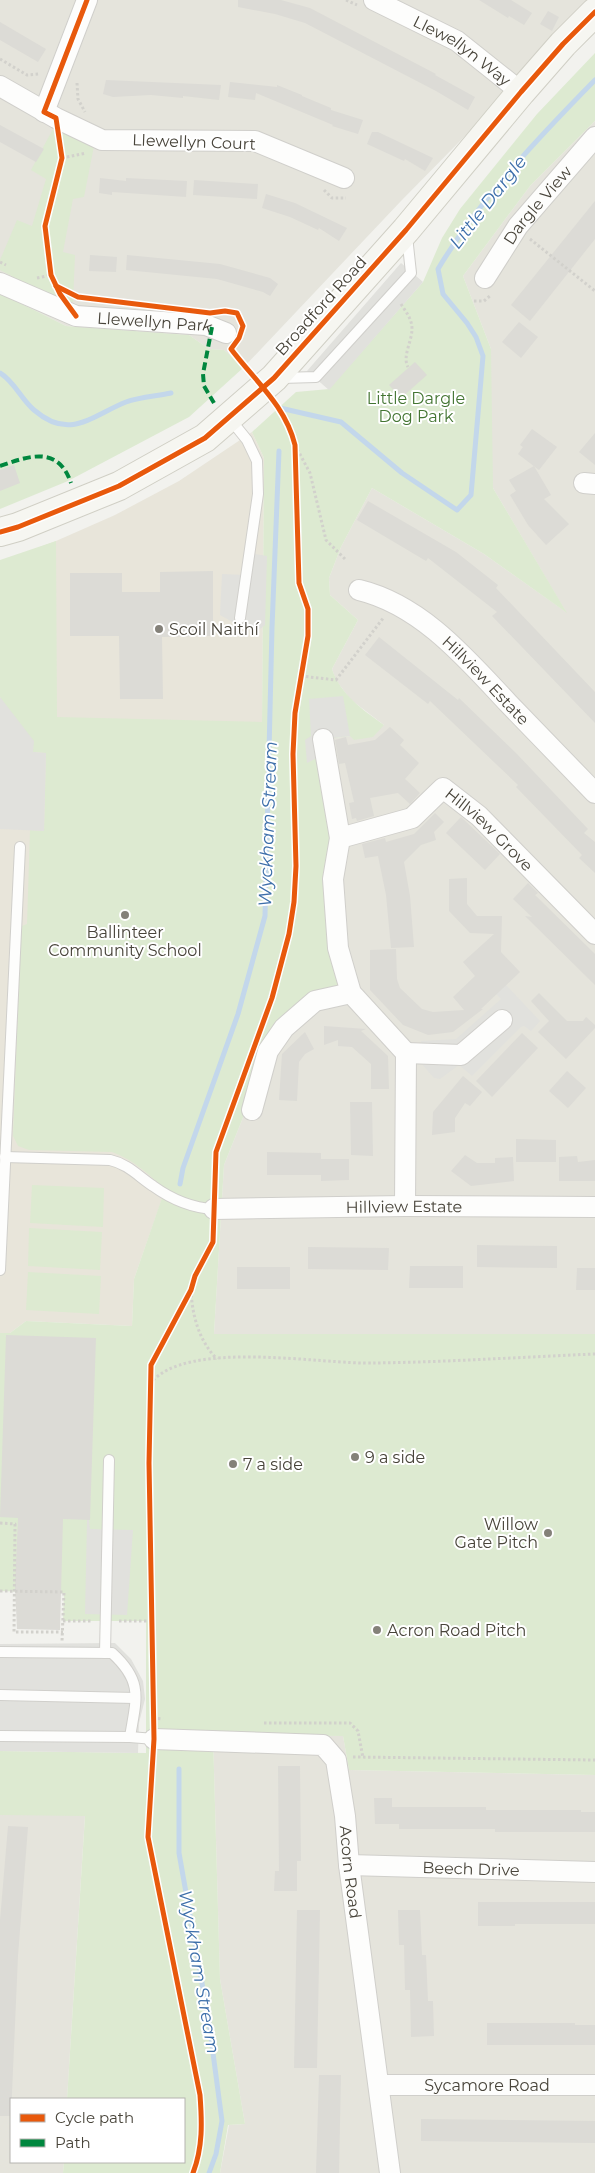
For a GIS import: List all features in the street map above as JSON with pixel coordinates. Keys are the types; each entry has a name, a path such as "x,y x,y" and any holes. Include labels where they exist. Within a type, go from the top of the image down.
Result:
{"street":[{"path":"50,115 87,0"},
{"name":"Llewellyn Way","path":"374,0 457,41 521,92"},
{"name":"Broadford Road","path":"0,532 18,527 119,486 205,438 274,378 406,230 563,44 595,12"},
{"name":"Llewellyn Court","path":"0,86 50,115 102,140 255,141 344,178"},
{"name":"Dargle View","path":"485,278 518,226 595,137"},
{"name":"Llewellyn Park","path":"0,283 76,316 206,325 226,333"},
{"name":"Hillview Estate","path":"359,590 383,596 416,616 457,649 595,793"},
{"path":"323,739 340,838 333,878 338,948 352,993 406,1053 405,1206"},
{"name":"Hillview Grove","path":"340,838 412,818 443,788 479,816 595,934"},
{"path":"252,1110 268,1051 284,1028 315,1000 352,993"},
{"path":"406,1053 461,1055 502,1020"},
{"name":"Hillview Estate","path":"214,1209 405,1206 595,1207"},
{"name":"Acorn Road","path":"154,1738 323,1745 336,1760 345,1816 349,1865 390,2173"},
{"name":"Beech Drive","path":"349,1865 595,1872"},
{"name":"Sycamore Road","path":"379,2084 595,2085"}],"lane":[{"path":"228,418 247,440 257,461 258,494 240,618"},
{"path":"0,1270 20,847"},
{"path":"5,1157 110,1160 122,1163 164,1193 197,1208 214,1209"},
{"path":"105,1653 109,1460"},
{"path":"0,1652 112,1653 126,1666 135,1683 130,1737"},
{"path":"0,1695 135,1698"},
{"path":"0,1736 154,1738"}],"path":[{"path":"0,60 27,75 41,74 45,68"},
{"path":"50,115 62,158 60,166"},
{"path":"524,234 595,291"},
{"path":"50,265 54,281"},
{"path":"401,304 409,316 412,328 406,362 408,367"},
{"path":"293,437 296,460"},
{"path":"294,445 310,473 326,540 346,560"},
{"path":"301,676 336,680 389,610"},
{"path":"300,685 302,668"},
{"path":"187,1298 193,1283"},
{"path":"191,1290 192,1310 198,1329 210,1352 217,1359"},
{"path":"150,1384 165,1370 217,1359 278,1357 374,1363 595,1354"},
{"path":"150,1394 151,1375"},
{"path":"0,1524 15,1524 14,1632 62,1632"},
{"path":"0,1591 64,1592 62,1641"},
{"path":"151,1611 151,1629"},
{"path":"153,1710 154,1738"},
{"path":"347,1757 595,1760"}],"shaded area":[{"path":"0,0 595,0 595,4 401,201 244,367 224,350 209,349 189,335 66,326 0,293"},
{"path":"595,121 595,1334 214,1334 224,1165 280,1025 327,739 350,736 384,725 350,699 336,680 332,669 358,620 330,595 329,578 341,547 372,488 484,554 566,612 493,488 490,471 491,349 463,276 530,186"},
{"path":"401,263 423,282 329,390 307,371"},
{"name":"Ballinteer Community School","path":"252,432 264,458 261,868 164,1193 134,1279 132,1326 26,1321 10,1333 0,1333 0,562 56,541 115,515 179,481"},
{"path":"249,553 267,556 265,625 260,629 245,629 220,615 222,574 246,575"},
{"path":"343,696 350,736 323,739 317,758 307,763 305,740 311,736 309,699"},
{"path":"0,697 34,741 33,752 46,753 44,831 0,829"},
{"path":"492,970 540,1021 531,1031 524,1026 521,1027 472,1076 459,1065 440,1079 434,1078 420,1062 421,1041 456,1039 501,999 482,979"},
{"path":"87,1520 89,1520 90,1529 133,1530 127,1615 85,1614"},
{"path":"115,1643 131,1659 143,1681 145,1699 139,1723 138,1753 0,1751 0,1644"},
{"path":"213,1735 343,1736 349,1770 595,1775 595,2173 220,2173 229,2125 245,2124 220,1979"},
{"path":"0,1815 85,1815 67,2098 10,2098 10,2163 64,2163 63,2173 0,2173"}],"green space":[{"name":"Little Dargle Dog Park","path":"595,53 595,121 530,186 463,276 491,349 493,488 567,613 484,554 372,488 341,547 329,578 330,595 358,620 332,669 341,686 353,701 384,725 373,737 354,740 350,736 327,739 347,990 280,1025 224,1165 214,1334 595,1334 595,1775 349,1770 343,1736 213,1735 220,1979 245,2124 228,2125 220,2173 63,2173 64,2163 185,2163 185,2098 67,2098 85,1816 0,1815 0,1751 146,1753 146,1621 63,1621 64,1593 0,1591 0,1333 10,1333 26,1321 132,1326 134,1279 165,1189 134,1163 112,1152 29,1150 18,1146 13,1136 21,930 22,926 27,924 30,830 44,831 46,753 33,752 0,697 0,560 56,541 57,717 262,722 264,458 252,432 296,392 329,389 423,282 442,238 460,209 537,114"},
{"path":"54,127 94,146 84,197 73,199 63,252 75,255 73,302 62,302 0,270 0,260 17,220 32,226 46,179 31,170"},
{"path":"0,293 66,326 189,335 209,349 224,350 244,367 189,417 68,481 0,509"},
{"path":"32,1185 104,1188 103,1227 30,1223"},
{"path":"29,1228 102,1232 100,1270 28,1266"},
{"path":"28,1272 101,1276 99,1314 26,1310"}],"building":[{"path":"238,0 281,0 310,8 436,74 475,97 468,110 436,91 305,23 275,14 238,7"},
{"path":"479,0 511,0 532,13 524,25 509,16 508,18"},
{"path":"548,11 559,17 552,31 540,24"},
{"path":"0,22 46,49 38,62 0,40"},
{"path":"106,80 221,85 219,100 151,95 113,97 103,94"},
{"path":"230,82 277,87 277,85 331,108 331,110 363,120 358,134 332,126 256,93 255,100 228,97"},
{"path":"0,125 44,149 36,162 0,142"},
{"path":"372,132 378,132 433,158 425,171 405,159 404,161 367,144"},
{"path":"100,178 126,181 126,178 187,181 186,197 112,192 112,195 99,193"},
{"path":"194,180 258,184 257,199 193,195"},
{"path":"266,194 295,203 347,228 339,241 319,228 318,230 290,217 262,208"},
{"path":"595,201 595,239 530,321 511,305"},
{"path":"90,255 117,257 116,272 89,271"},
{"path":"127,255 220,264 270,278 278,284 270,296 263,292 217,279 126,270"},
{"path":"519,322 538,337 521,358 502,342"},
{"path":"415,362 427,375 401,398 389,385"},
{"path":"532,429 557,447 539,470 518,454 523,447 520,445"},
{"path":"595,433 595,465 579,452"},
{"path":"14,465 20,483 0,491 0,470"},
{"path":"534,466 551,495 544,499 569,524 546,545 528,525 510,495 516,491 509,480"},
{"path":"368,501 456,552 498,585 496,588 595,692 595,723 492,616 497,612 428,558 426,561 357,520"},
{"path":"213,571 213,636 162,637 163,699 120,699 119,636 70,636 70,573 122,573 122,592 160,592 160,572"},
{"path":"379,637 458,700 459,698 517,754 588,829 584,833 595,842 595,873 579,858 582,855 516,787 518,785 430,701 428,704 365,655"},
{"path":"390,727 404,740 400,745 419,763 405,779 420,793 410,804 398,793 370,798 374,816 357,821 356,818 352,819 349,803 354,802 345,763 339,764 335,740 346,737 348,745 375,740"},
{"path":"435,813 444,822 434,832 436,840 421,845 404,862 410,896 414,947 391,948 386,895 378,856 365,858 362,844 385,838 386,842 414,834"},
{"path":"461,817 500,854 485,870 446,833"},
{"path":"467,878 467,904 477,916 502,916 501,952 520,972 481,1009 483,1009 453,1032 428,1035 403,1025 370,990 370,950 396,949 397,979 400,988 422,1009 433,1012 464,1010 453,997 475,976 463,962 494,934 470,933 449,911 449,879"},
{"path":"528,883 538,893 535,895 595,954 595,985 525,916 532,917 513,899"},
{"path":"539,993 567,1021 583,1021 586,1017 595,1025 595,1028 566,1059 538,1032 549,1021 531,1001"},
{"path":"324,1026 366,1029 361,1031 388,1056 389,1089 371,1089 371,1064 352,1047 338,1046 338,1040 324,1045"},
{"path":"305,1032 314,1049 305,1054 299,1062 297,1101 279,1100 282,1054"},
{"path":"522,1033 538,1048 492,1097 476,1081"},
{"path":"567,1071 586,1088 568,1108 549,1091"},
{"path":"463,1076 482,1092 470,1106 465,1103 455,1118 455,1132 432,1135 433,1112"},
{"path":"350,1102 372,1102 373,1156 351,1155"},
{"path":"516,1139 556,1140 556,1162 516,1162"},
{"path":"267,1152 321,1153 321,1159 349,1159 349,1180 321,1181 321,1175 267,1175"},
{"path":"465,1155 477,1163 495,1163 495,1158 513,1157 514,1181 471,1186 451,1171"},
{"path":"577,1156 578,1162 595,1160 595,1181 559,1181 559,1157"},
{"path":"477,1245 557,1246 557,1268 477,1267"},
{"path":"308,1247 389,1248 388,1270 308,1269"},
{"path":"410,1266 463,1266 463,1288 409,1288"},
{"path":"237,1267 290,1267 290,1289 237,1289"},
{"path":"577,1268 595,1268 595,1290 576,1290"},
{"path":"6,1335 96,1338 90,1520 63,1519 60,1630 17,1629 15,1588 18,1518 0,1517"},
{"path":"278,1766 300,1766 301,1861 297,1861 297,1891 274,1891 275,1871 279,1871"},
{"path":"374,1798 392,1798 392,1807 486,1807 486,1810 581,1810 581,1812 595,1812 595,1832 495,1832 495,1829 399,1829 399,1824 375,1824"},
{"path":"8,1826 28,1827 18,1956 10,2116 0,2116 0,1920"},
{"path":"478,1902 595,1902 595,1924 478,1926"},
{"path":"297,1910 320,1910 317,2068 294,2068"},
{"path":"398,1910 420,1910 422,1955 426,1955 428,2001 433,2001 434,2036 411,2037 410,1990 405,1990 404,1945 399,1945"},
{"path":"487,2023 575,2023 575,2025 595,2025 595,2045 487,2045"},
{"path":"319,2075 341,2075 339,2173 316,2173"},
{"path":"421,2119 595,2121 595,2143 421,2141"}],"waterway":[{"name":"Little Dargle","path":"280,408 341,422 402,473 457,510 471,495 483,356 476,337 467,323 443,294 438,269 454,243 491,194 531,147 595,80"},
{"name":"Little Dargle","path":"0,373 5,376 34,410 47,419 59,424 70,425 80,423 131,400 171,393"},
{"name":"Wyckham Stream","path":"180,1184 183,1168 238,1014 265,916 272,628 279,451"},
{"name":"Wyckham Stream","path":"179,1769 179,1853 209,2023 222,2121 216,2154 209,2173"}],"marked path":[{"path":"212,327 203,374 204,386 214,403"},
{"path":"0,466 32,457 50,458 65,471 71,483"}],"cycle path":[{"path":"76,316 60,294 51,275 45,226 62,158 56,118 44,112 87,0"},
{"path":"0,532 18,527 119,486 205,438 274,378 406,230 563,44 595,12"},
{"path":"56,286 78,297 210,313 225,311 237,313 243,326 239,338 231,349 277,405 295,445 299,583 308,609 308,636 295,713 293,754 296,866 294,902 289,934 272,998 216,1152 213,1242 195,1276 191,1290 151,1365 149,1463 154,1739 148,1837 200,2095 200,2144 193,2173"}],"place":[{"name":"Scoil Naithí","path":"159,629"},
{"name":"Ballinteer Community School","path":"125,915"},
{"name":"9 a side","path":"355,1457"},
{"name":"7 a side","path":"233,1464"},
{"name":"Willow Gate Pitch","path":"548,1533"},
{"name":"Acron Road Pitch","path":"377,1630"}]}
